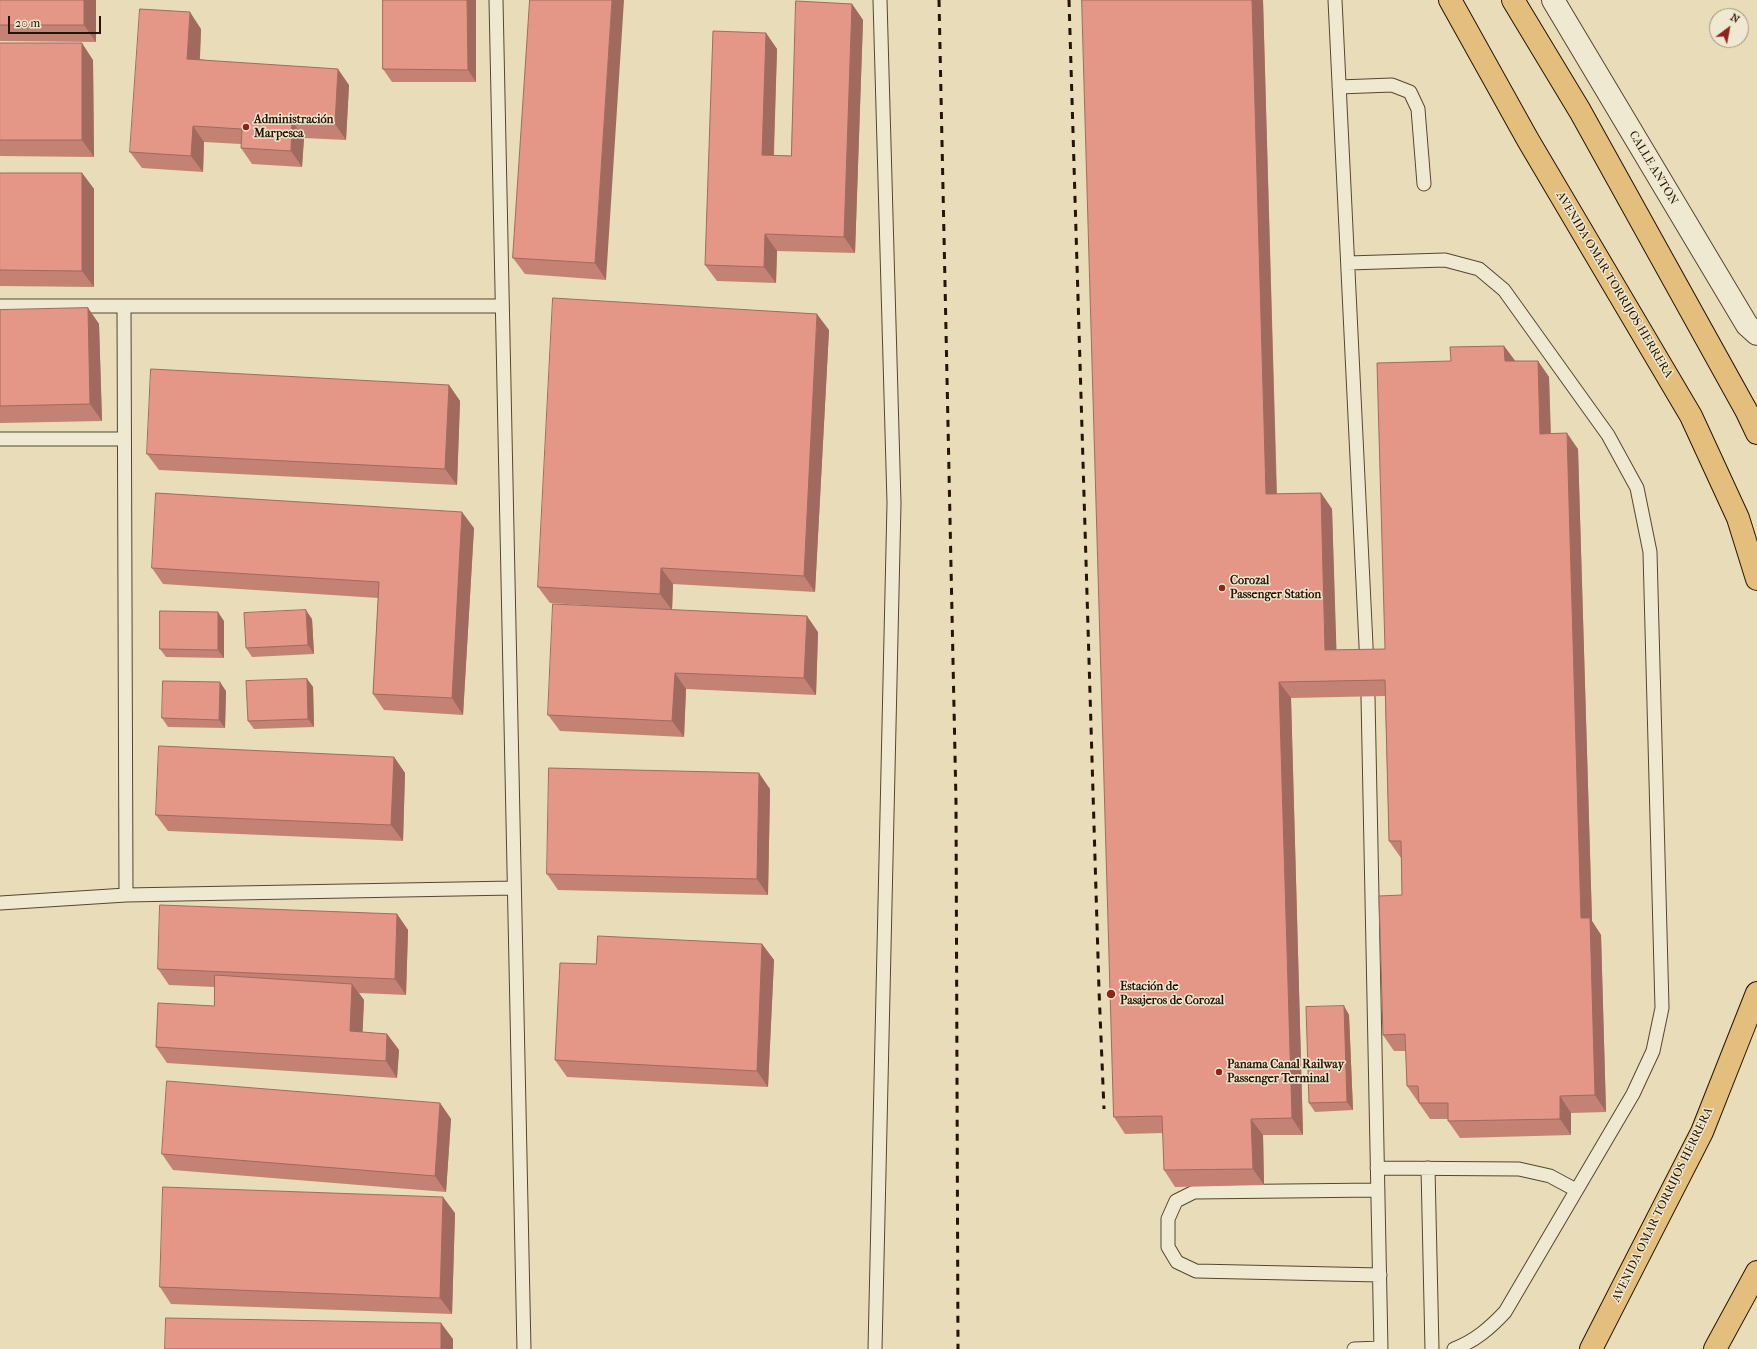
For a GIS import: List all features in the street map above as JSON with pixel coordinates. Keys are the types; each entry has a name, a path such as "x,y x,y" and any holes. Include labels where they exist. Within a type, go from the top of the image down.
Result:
{"main road":[{"name":"AVENIDA OMAR TORRIJOS HERRERA","path":"1450,0 1528,140 1691,416 1738,518 1757,579"},
{"path":"1513,0 1580,111 1747,412 1757,433"},
{"name":"AVENIDA OMAR TORRIJOS HERRERA","path":"1591,1349 1702,1132 1757,993"},
{"path":"1715,1349 1757,1272"}],"street":[{"name":"CALLE ANTON","path":"1553,0 1747,325 1757,334"}],"lane":[{"path":"496,0 513,888 524,1349"},
{"path":"876,1349 894,503 880,0"},
{"path":"1335,0 1367,666"},
{"path":"1339,87 1392,85 1410,92 1418,109 1424,184"},
{"path":"1348,264 1445,260 1478,269 1504,290 1608,435 1637,488 1650,552 1662,1008 1653,1051 1640,1080 1505,1312 1488,1330 1466,1344 1454,1349"},
{"path":"0,306 502,306"},
{"path":"124,306 126,895"},
{"path":"0,439 124,439"},
{"path":"1354,1349 1381,1349 1368,697"},
{"path":"0,903 126,895 513,888"},
{"path":"1377,1168 1519,1169 1550,1176 1576,1190"},
{"path":"1428,1168 1432,1349"},
{"path":"1378,1190 1194,1192 1176,1201 1168,1219 1168,1247 1177,1262 1196,1271 1380,1276"}],"building":[{"path":"0,0 84,0 84,25 0,25"},
{"path":"383,0 467,0 468,70 383,69"},
{"path":"530,0 612,0 595,263 513,258"},
{"name":"Corozal Passenger Station","path":"1082,0 1252,0 1266,494 1321,493 1325,650 1385,649 1377,363 1451,361 1450,347 1504,346 1505,361 1538,361 1540,434 1567,433 1581,918 1590,918 1595,1095 1560,1096 1560,1119 1448,1121 1448,1103 1419,1103 1418,1086 1407,1086 1405,1034 1383,1035 1379,896 1402,895 1401,841 1389,841 1385,680 1279,682 1292,1118 1251,1119 1253,1169 1164,1170 1162,1116 1114,1117"},
{"path":"796,1 852,4 844,237 765,234 764,267 705,265 713,31 766,33 762,155 791,156"},
{"path":"140,9 190,12 187,59 338,69 335,124 292,121 291,151 241,148 242,129 193,126 191,156 130,152"},
{"path":"0,43 82,43 82,140 0,140"},
{"path":"0,173 82,173 82,271 0,270"},
{"path":"553,298 817,314 804,576 661,568 660,594 538,587"},
{"path":"88,308 90,404 0,406 0,310"},
{"path":"151,369 449,385 445,469 147,454"},
{"path":"156,493 462,512 452,698 373,694 379,582 152,568"},
{"path":"553,604 807,616 804,678 675,673 672,721 548,715"},
{"path":"306,610 308,645 246,648 244,613"},
{"path":"160,611 218,612 218,650 160,649"},
{"path":"307,679 308,719 248,721 246,681"},
{"path":"163,681 220,682 219,720 162,718"},
{"path":"159,746 394,757 391,825 156,815"},
{"path":"549,768 759,773 757,879 547,874"},
{"path":"160,905 397,914 395,979 158,969"},
{"path":"598,936 762,944 757,1071 555,1060 560,963 596,964"},
{"path":"215,975 352,984 350,1031 387,1034 386,1061 156,1047 158,1003 214,1006"},
{"path":"1344,1006 1347,1102 1309,1103 1306,1007"},
{"path":"167,1081 440,1103 435,1176 162,1154"},
{"path":"163,1187 443,1197 440,1298 160,1287"},
{"path":"166,1318 441,1323 441,1349 165,1349"}],"railway":[{"path":"939,0 956,802 958,1349"},
{"path":"1069,0 1099,990 1104,1109"}],"place":[{"name":"Administración Marpesca","path":"246,127"},
{"name":"Corozal Passenger Station","path":"1222,588"},
{"name":"Estación de Pasajeros de Corozal","path":"1111,994"},
{"name":"Panama Canal Railway Passenger Terminal","path":"1219,1072"}]}
